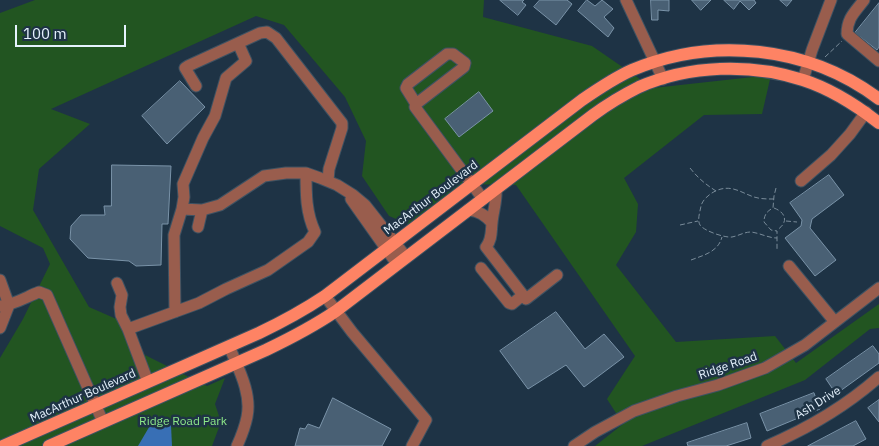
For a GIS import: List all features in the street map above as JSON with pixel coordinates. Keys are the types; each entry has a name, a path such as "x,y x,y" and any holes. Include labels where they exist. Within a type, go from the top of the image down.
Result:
{"main road":[{"name":"MacArthur Boulevard","path":"3,446 283,322 308,308 582,100 606,84 631,71 681,55 709,51 737,50 764,52 809,62 832,72 879,99"},
{"path":"49,446 292,338 317,324 593,115 615,99 639,87 663,78 710,69 737,69 782,74 824,88 866,112 879,123"},
{"path":"148,382 156,399"}],"street":[{"path":"626,0 663,78"},
{"path":"803,80 830,0"},
{"path":"864,0 850,17 847,34 878,57"},
{"path":"196,86 185,68 260,33 267,32 276,38 342,123 329,169 332,183"},
{"path":"175,312 174,235 182,209 184,197 183,184 215,116 226,78 246,61 238,43"},
{"path":"416,104 464,67 464,63 453,54 448,54 408,84 406,88 416,104 415,108 483,199"},
{"path":"864,89 870,88 879,92"},
{"path":"801,181 831,155 866,112"},
{"path":"182,209 202,210 220,205 264,176 306,173 332,183 351,200 402,261"},
{"path":"128,329 199,303 268,270 308,242 315,232 310,222 306,203 306,173"},
{"path":"496,189 492,232 489,244 486,247 526,299 557,275"},
{"path":"198,227 202,210"},
{"path":"468,210 476,211 492,223"},
{"path":"789,266 835,322"},
{"path":"481,268 509,303 512,304 523,295"},
{"path":"0,328 4,306 1,283"},
{"path":"117,283 122,295 121,315 148,382"},
{"name":"Ridge Road","path":"574,446 594,432 634,411 765,368 805,345 879,288"},
{"path":"4,306 39,292 47,295 103,422"},
{"path":"325,296 357,339 426,420 412,446"},
{"path":"229,346 244,383 248,400 248,416 237,446"},
{"name":"Ash Drive","path":"766,446 801,430 825,416 854,397 879,377"}],"path":[{"path":"824,58 848,35"},
{"path":"690,168 698,178 716,191"},
{"path":"774,208 776,188"},
{"path":"774,199 754,197 733,189 722,189 705,198 702,202 698,220 700,226 722,236 732,237 751,232 777,238"},
{"path":"774,208 782,213 785,221 784,225 777,231 777,249"},
{"path":"774,208 766,214 764,222 771,230 777,231"},
{"path":"680,225 698,220"},
{"path":"785,221 797,222"},
{"path":"691,260 713,251 718,246 722,236"}],"green space":[{"name":"Ridge Road Park","path":"35,0 484,0 483,17 592,46 653,88 771,75 762,114 704,115 624,178 638,204 636,232 616,265 676,342 775,336 796,363 879,304 879,328 870,329 805,380 642,446 595,446 623,424 607,399 635,356 516,185 460,184 408,224 389,216 362,176 366,141 345,97 284,25 256,16 51,109 90,124 39,169 33,210 89,307 121,321 135,350 207,386 225,378 215,404 221,422 212,446 0,446 0,358 23,319 50,264 43,248 0,226 0,13"}],"water":[{"path":"155,417 171,425 172,446 138,446"}],"building":[{"path":"500,0 524,0 522,2 526,5 518,15"},
{"path":"540,0 567,0 572,4 556,25 534,7"},
{"path":"587,0 595,6 602,0 613,9 604,17 614,28 608,37 578,11"},
{"path":"651,0 669,0 669,11 658,10 658,20 652,20"},
{"path":"692,0 711,0 701,10"},
{"path":"724,0 754,0 756,3 749,10 740,1 734,9"},
{"path":"780,0 792,0 787,6"},
{"path":"879,3 879,47 877,50 855,33"},
{"path":"180,81 205,107 167,144 142,116"},
{"path":"479,92 493,111 459,137 445,119"},
{"path":"112,165 171,166 168,224 162,224 161,265 136,266 129,261 88,258 70,239 71,226 81,215 105,215 104,206 111,206"},
{"path":"829,175 844,195 812,219 810,228 836,260 815,276 785,238 801,226 802,220 790,203"},
{"path":"556,312 585,349 604,334 624,357 584,387 566,365 528,389 500,351"},
{"path":"873,346 879,354 879,363 836,394 826,379"},
{"path":"814,393 820,409 767,431 760,414"},
{"path":"333,398 391,429 382,446 295,446 300,428 305,429 308,424 319,428"},
{"path":"879,400 879,422 868,408"},
{"path":"856,421 866,439 853,446 808,446"},
{"path":"747,423 751,438 726,446 688,446 687,443"}]}
